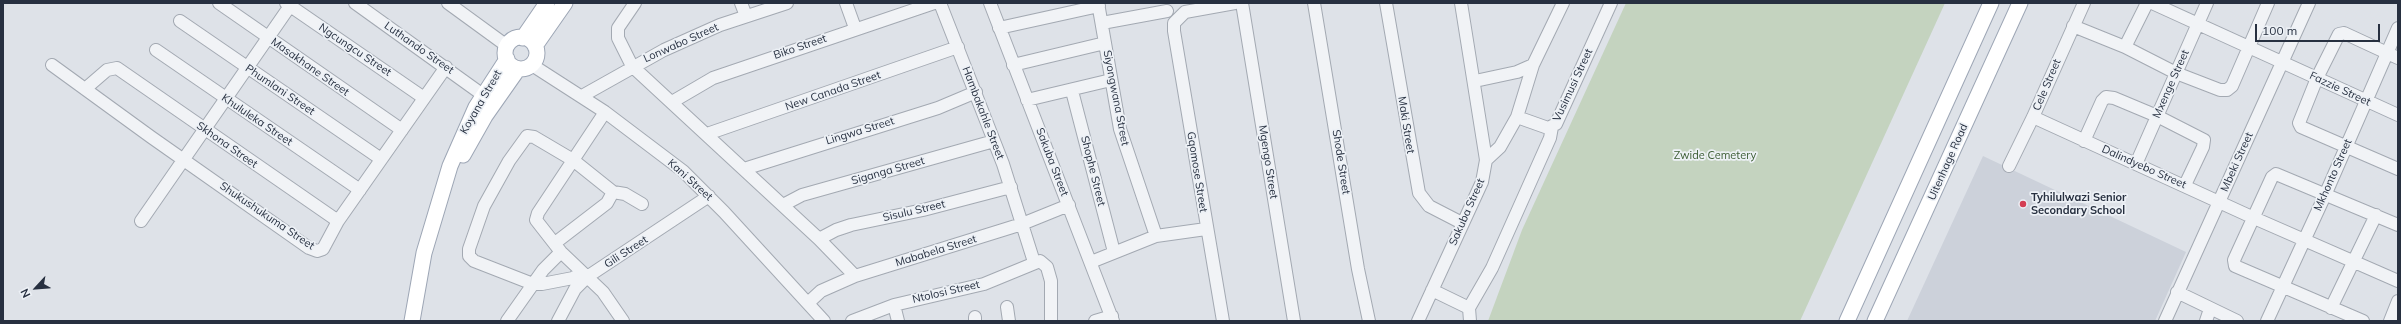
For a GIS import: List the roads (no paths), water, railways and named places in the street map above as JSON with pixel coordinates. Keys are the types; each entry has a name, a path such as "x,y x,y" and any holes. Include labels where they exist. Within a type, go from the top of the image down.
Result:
{"main road":[{"path":"523,38 547,3"},
{"path":"535,46 565,3"},
{"path":"1847,321 1991,3"},
{"name":"Uitenhage Road","path":"1875,321 2020,3"},
{"path":"523,38 528,39 535,46 537,56 525,67 514,67 507,53 512,40 523,38"},
{"name":"Koyana Street","path":"412,321 424,253 458,143 507,53"},
{"name":"Koyana Street","path":"444,192 485,116 525,67"}],"street":[{"name":"Masakhane Street","path":"219,3 402,130"},
{"name":"Luthando Street","path":"355,3 483,95"},
{"path":"448,3 507,53"},
{"path":"635,3 618,28 618,38 632,66 783,205 855,276"},
{"path":"741,3 746,16"},
{"name":"Lonwabo Street","path":"582,96 632,66 704,32 785,3"},
{"path":"846,3 855,28"},
{"name":"Biko Street","path":"672,102 685,92 713,78 855,28 934,3"},
{"name":"Hambakahle Street","path":"940,3 976,92 1011,187 1022,224 1037,262"},
{"name":"Sakuba Street","path":"990,3 1013,65 1092,262 1112,319"},
{"path":"1102,23 1167,7 1174,23 1185,12 1235,3"},
{"name":"Mgengo Street","path":"1242,3 1294,321"},
{"name":"Shode Street","path":"1314,3 1358,269 1369,321"},
{"name":"Maki Street","path":"1386,3 1419,194 1429,206 1462,223"},
{"name":"Sakuba Street","path":"1418,321 1482,182 1486,160 1475,81 1461,3"},
{"path":"1486,160 1500,147 1517,117 1533,65 1563,3"},
{"name":"Vusimusi Street","path":"1517,117 1540,126 1552,127 1556,124 1611,3"},
{"name":"Cele Street","path":"2008,166 2033,118 2084,3"},
{"path":"2125,47 2147,3"},
{"name":"Fazzie Street","path":"2152,3 2398,115"},
{"name":"Mxenge Street","path":"2136,164 2207,3"},
{"path":"2073,26 2125,47 2176,73 2220,90 2227,90 2232,86 2268,3"},
{"name":"Mbeki Street","path":"2165,321 2309,3"},
{"path":"141,221 268,38 289,4"},
{"name":"Ngcungcu Street","path":"289,4 424,98"},
{"path":"999,28 1098,4"},
{"name":"Siyongwana Street","path":"1098,4 1120,129 1156,236"},
{"name":"Phumlani Street","path":"180,20 381,159"},
{"name":"Gqomose Street","path":"1174,23 1175,41 1206,229 1223,321"},
{"name":"Mkhonto Street","path":"2267,321 2326,193 2365,101 2393,56 2398,28"},
{"path":"2393,56 2344,33 2339,34 2317,78 2300,118 2300,126 2346,148 2397,167"},
{"path":"1013,65 1105,44"},
{"name":"New Canada Street","path":"707,134 958,47"},
{"name":"Khululeka Street","path":"156,50 360,190"},
{"name":"Shukushukuma Street","path":"52,65 309,248 317,251 323,249 338,221 446,67"},
{"path":"1475,81 1517,72 1533,65"},
{"name":"Kani Street","path":"525,67 582,96 683,171 824,321"},
{"name":"Skhona Street","path":"85,89 108,70 117,68 338,221"},
{"path":"1027,100 1072,91 1111,80"},
{"name":"Shophe Street","path":"1072,91 1114,252"},
{"name":"Lingwa Street","path":"744,169 938,108 976,92"},
{"path":"2084,141 2102,101 2106,97 2157,116 2204,140 2203,147 2185,186"},
{"path":"605,112 536,216 538,224 558,247 603,292 623,321"},
{"name":"Dalindyebo Street","path":"2033,118 2254,218 2398,280"},
{"path":"1470,321 1469,308 1492,268 1550,138 1552,127"},
{"path":"584,274 573,278 542,284 533,284 474,261 469,256 469,249 484,206 524,138 534,136 574,160 613,192 625,194 642,204"},
{"name":"Siganga Street","path":"783,205 802,195 994,141"},
{"path":"2363,321 2282,288 2234,264 2272,177 2276,174 2326,193 2398,225"},
{"name":"Sisulu Street","path":"819,239 836,230 851,225 923,210 1011,187"},
{"path":"507,321 558,247 607,203 613,196 613,192"},
{"name":"Gili Street","path":"558,321 584,274 708,196"},
{"name":"Mababela Street","path":"808,303 822,291 855,276 1022,224 1069,205"},
{"path":"2331,308 2376,215"},
{"path":"1092,262 1156,236 1206,229"},
{"path":"1037,262 1047,267 1052,281 1051,321"},
{"name":"Ntolosi Street","path":"852,321 894,305 984,284 1037,262"},
{"path":"1432,290 1469,308"},
{"path":"2177,292 2237,321"},
{"path":"2390,321 2398,301"},
{"path":"894,305 898,321"},
{"path":"1007,307 1009,321"},
{"path":"2206,321 2210,309"},
{"path":"1095,321 1112,319"}],"place":[{"name":"Tyhilulwazi Senior Secondary School","path":"2023,204"}],"park label":[{"name":"Zwide Cemetery","path":"1715,156"}]}
